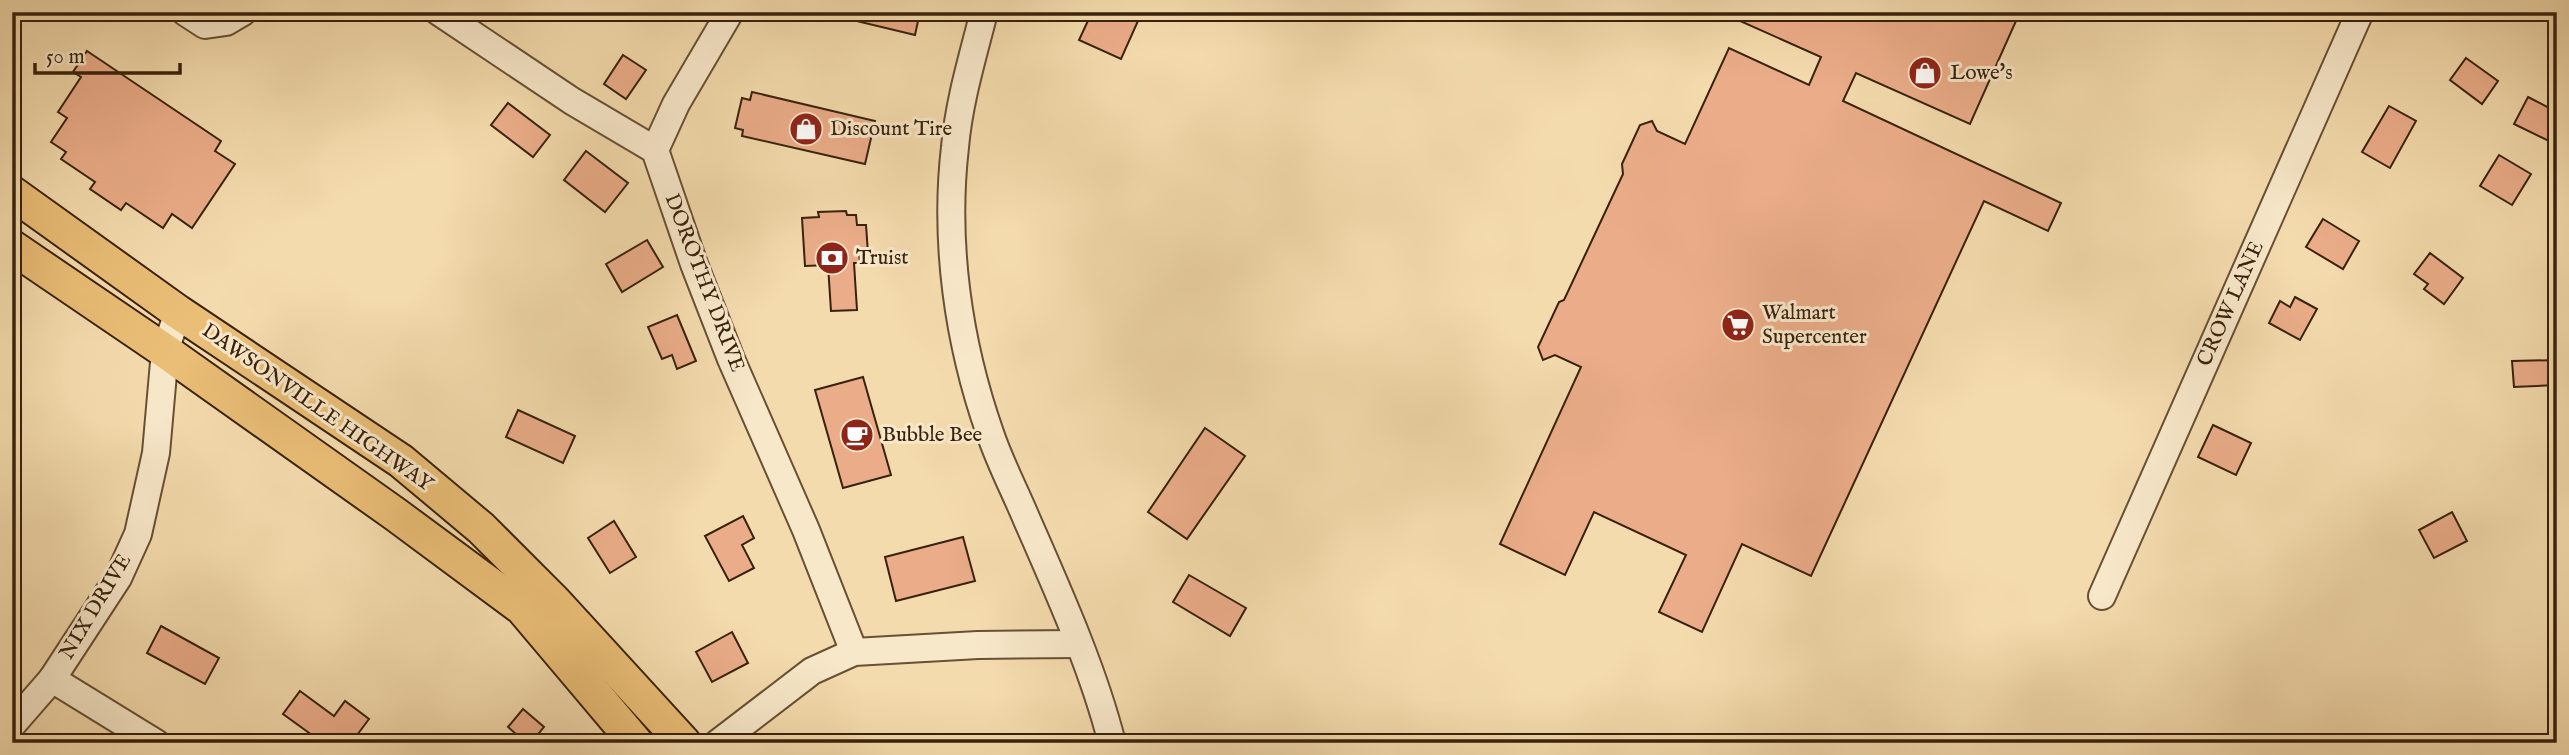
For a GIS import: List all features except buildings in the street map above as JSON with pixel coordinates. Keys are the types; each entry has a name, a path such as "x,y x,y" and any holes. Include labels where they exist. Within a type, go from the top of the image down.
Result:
{"main road":[{"name":"DAWSONVILLE HIGHWAY","path":"12,193 178,312 401,461 481,528 554,601 684,743"},
{"name":"DAWSONVILLE HIGHWAY","path":"12,247 165,351 522,608 636,743"}],"street":[{"path":"186,12 205,25 226,22 243,12"},
{"path":"439,12 572,101 656,150 676,104 730,12"},
{"path":"984,12 954,147 954,281 967,351 990,433 1078,644 1111,743"},
{"name":"CROW LANE","path":"2102,596 2360,12"},
{"name":"DOROTHY DRIVE","path":"656,150 694,264 726,347 806,530 854,652"},
{"name":"NIX DRIVE","path":"12,724 52,679 118,578 138,534 156,453 165,351 178,312"},
{"path":"718,743 812,671 854,652 978,645 1078,644"},
{"path":"52,679 156,743"}],"place":[{"name":"Lowe's","path":"1925,73"},
{"name":"Discount Tire","path":"806,129"},
{"name":"Truist","path":"832,258"},
{"name":"Walmart Supercenter","path":"1738,325"},
{"name":"Bubble Bee","path":"857,435"}]}
